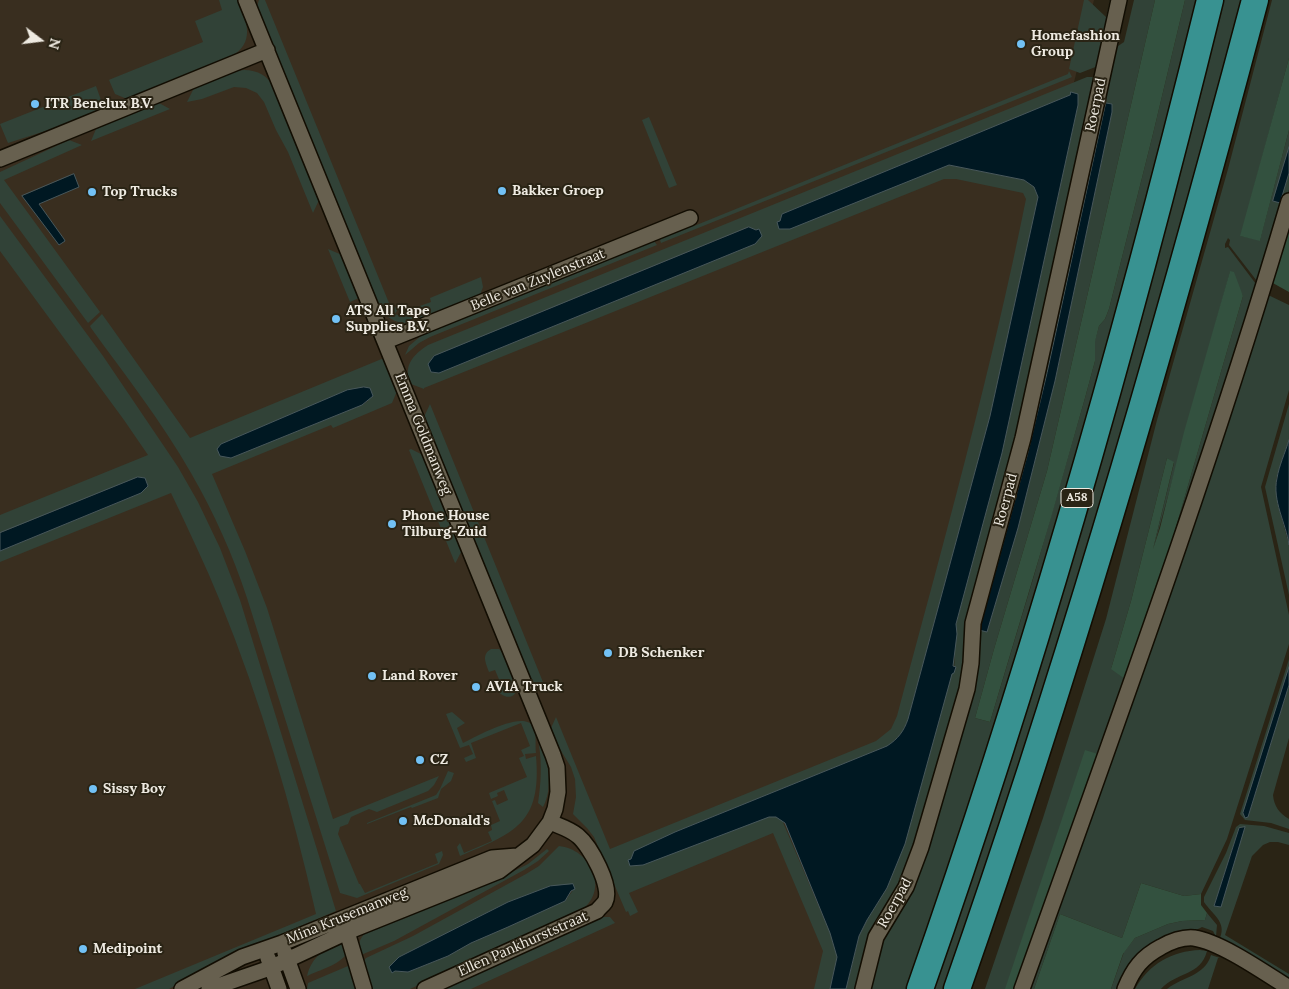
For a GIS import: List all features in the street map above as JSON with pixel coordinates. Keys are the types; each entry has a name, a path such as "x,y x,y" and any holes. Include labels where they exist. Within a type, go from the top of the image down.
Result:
{"highway":[{"name":"A58","path":"920,989 992,779 1090,454 1172,157 1210,0"},
{"name":"A58","path":"957,989 1015,821 1069,653 1208,178 1256,0"}],"street":[{"name":"Emma Goldmanweg","path":"246,0 553,755 557,767 558,792 550,822"},
{"name":"Roerpad","path":"863,989 876,937 906,887 921,847 966,689 971,663 973,623 1023,438 1118,0"},
{"path":"0,159 266,50"},
{"path":"1022,989 1173,564 1261,295 1289,201"},
{"name":"Belle van Zuylenstraat","path":"386,341 690,218"},
{"name":"Mina Krusemanweg","path":"209,989 288,961 347,932 499,871 533,845 550,822"},
{"name":"Ellen Pankhurststraat","path":"425,989 597,911 605,901 605,883 586,846 578,836 550,822"},
{"name":"Mina Krusemanweg","path":"182,989 242,956 281,943 492,858 517,856"},
{"path":"347,932 364,989"},
{"path":"1125,989 1137,963 1171,942 1193,938 1215,944 1289,988"},
{"path":"281,943 298,989"},
{"path":"265,949 270,968 279,989"}],"shaded area":[{"path":"0,0 1094,0 903,786 836,989 0,989"}],"green space":[{"path":"219,0 238,0 241,8 247,32 246,39 238,51 230,57 127,99 115,94 109,80 203,42 195,21 222,10"},
{"path":"259,0 265,0 389,303 398,309 395,314 400,316 403,312 431,302 430,298 481,277 483,287 480,295 442,312 409,322 397,322 382,312 257,6"},
{"path":"1084,0 1088,0 1106,17 1110,0 1115,0 1098,66 1080,73 1069,69"},
{"path":"1122,0 1128,0 1118,46 1124,42 1134,0 1155,0 1047,471 975,718 990,722 1095,361 1094,344 1099,326 1105,319 1109,309 1185,0 1197,0 1168,118 1078,453 973,794 906,989 867,989 879,941 894,915 975,644","holes":["1106,103 1112,104 1112,112 1055,381 1018,528 987,632 979,629 1027,456"]},
{"path":"1155,0 1185,0 1109,309 1105,319 1099,326 1095,342 1095,361 1051,518 990,722 975,718 1047,471"},
{"path":"1219,0 1242,0 1133,395 1044,693 945,989 929,989"},
{"path":"1272,0 1289,0 1289,58 1241,236 1260,240 1289,130 1289,147 1273,201 1280,202 1289,173 1289,190 1260,285 1229,245 1230,240 1228,238 1225,248 1228,247 1259,288 1219,412 1018,989 985,989 1043,818 1106,619 1157,420 1228,169","holes":["1230,272 1243,296 1169,551 1111,669 1131,601 1167,458 1174,463 1150,561"]},
{"path":"1289,58 1289,130 1260,241 1240,236"},
{"path":"244,70 262,74 274,88 319,200 313,213 288,152 264,102 257,93 246,88 234,87 202,99 187,102 194,88 235,71"},
{"path":"1069,71 1072,77 661,243 661,238 1068,74"},
{"path":"1087,77 1096,79 968,659 918,845 860,989 846,989 859,936 887,888 905,844 952,673 954,673 956,624 1002,453 1078,105 1077,99 1071,92 1070,95 782,214 780,221 949,165 1024,180 1034,187 1038,197 990,416 908,719 902,731 887,746 675,832 769,817 776,817 782,820 830,933 837,957 830,989 814,989 823,951 773,833 629,893 638,912 630,916 628,911 626,912 594,837 573,814 576,797 575,779 551,728 556,717 610,849 876,741 891,729 897,716 982,394 1026,199 1023,193 956,179 944,179 424,389 411,384 408,372 411,361 418,352 428,345","holes":["748,227 756,230 755,244 439,373 431,372 434,356"]},
{"path":"96,86 101,100 95,112 55,128 8,143 0,124"},
{"path":"159,103 170,109 91,141 96,129"},
{"path":"649,117 677,185 669,188 642,120"},
{"path":"69,140 82,145 4,180 100,312 88,323 0,203 0,172"},
{"path":"0,216 103,356 178,467 198,502 220,548 240,600 336,911 246,949 169,989 135,989 316,914 286,795 249,677 214,587 171,493 0,562 0,551 141,493 148,486 138,477 0,533 0,515 148,455 0,251"},
{"path":"1289,216 1289,292 1271,282"},
{"path":"654,241 657,245 430,337 419,343 405,355 409,346 422,335"},
{"path":"328,249 342,255 359,298 350,302"},
{"path":"1230,271 1234,272 1243,296 1169,551 1125,679 1111,669 1131,601 1167,458 1174,462 1153,549"},
{"path":"1266,294 1289,305 1289,390 1261,487 1289,615 1289,644 1227,839 1201,894 1184,896 1141,883 1122,938 1060,914 1034,989 1026,989"},
{"path":"102,314 190,438 384,358 397,391 392,403 333,428 331,425 212,474 267,608 333,819 439,776 428,791 377,812 369,809 351,817 348,824 340,827 338,834 359,884 365,893 438,863 435,854 442,851 443,855 439,864 357,898 340,893 247,598 222,534 180,454 156,417 90,326","holes":["364,387 370,388 368,401 362,405 231,458 217,449 222,444 347,390"]},
{"path":"430,404 545,687 531,680 424,417"},
{"path":"1289,404 1289,440 1276,479 1276,489 1278,505 1289,545 1289,595 1265,487"},
{"path":"411,449 423,455 462,550 455,563 409,450"},
{"path":"491,649 499,649 501,651 513,673 517,687 514,695 504,696 495,687 501,684 495,670 489,672 485,659 486,654"},
{"path":"1289,659 1289,667 1248,817 1289,685 1289,738 1273,795 1278,809 1289,819 1289,829 1271,823 1245,820 1240,814"},
{"path":"452,712 465,723 457,728 463,743 499,726 519,721 527,722 534,729 536,753 525,754 526,759 536,756 537,779 529,811 520,823 509,832 496,840 460,856 457,847 460,843 464,853 492,841 488,832 492,830 491,825 500,821 492,801 495,800 497,805 508,800 504,790 497,793 498,796 491,799 489,793 527,777 519,758 524,756 521,750 530,746 521,723 471,743 476,758 466,762 464,758 473,754 469,745 460,748 446,714"},
{"path":"540,744 546,759 549,776 548,792 543,807 538,803 541,774"},
{"path":"1085,750 1098,754 1015,989 1005,989"},
{"path":"448,771 454,773 451,781 441,789 438,798 367,824 436,795"},
{"path":"1240,824 1264,826 1289,833 1289,845 1270,842 1263,845 1252,856 1225,935 1289,974 1289,978 1220,938 1222,927 1204,902 1204,897 1226,853 1236,827","holes":["1244,827 1221,906 1214,906 1239,828"]},
{"path":"559,846 580,854 593,871 595,891 590,901 582,910 410,989 369,989 363,962 366,958 413,936 539,866","holes":["550,886 569,886 574,889 565,901 471,943 448,956 408,972 395,971 389,967 399,957 508,902"]},
{"path":"547,849 549,851 524,870 394,941 361,955 359,943 366,932 514,871 528,864"},
{"path":"1141,883 1184,896 1201,894 1201,905 1207,913 1205,920 1168,924 1135,938 1123,954 1111,989 1034,989 1060,914 1122,938"},
{"path":"1207,913 1217,925 1216,937 1213,931 1202,927 1193,931 1176,933 1155,941 1141,953 1121,989 1111,989 1124,952 1135,938 1168,924 1205,920"},
{"path":"603,917 610,917 615,923 471,989 442,989"},
{"path":"342,940 347,953 344,957 334,964 307,976 316,958"},
{"path":"1200,950 1207,951 1204,959 1194,970 1174,979 1161,989 1135,989 1147,972 1162,960 1180,953"},
{"path":"1211,955 1220,958 1218,958 1208,989 1167,989 1198,972 1208,962"},
{"path":"350,966 360,989 307,989 308,983"}],"water":[{"path":"1071,92 1078,94 1078,105 1002,453 956,624 957,634 953,666 956,667 952,674 905,844 887,888 859,936 846,989 830,989 837,957 830,933 785,823 776,817 769,817 643,865 630,866 628,860 631,859 634,851 675,832 887,746 902,731 908,719 990,416 1038,197 1034,187 1024,180 949,165 790,229 779,229 777,222 780,221 782,214 1070,95"},
{"path":"1106,103 1112,104 1112,112 1055,381 1018,528 987,632 979,630 1027,456"},
{"path":"1289,147 1289,173 1280,203 1273,201"},
{"path":"74,174 79,187 39,204 65,241 59,245 22,196"},
{"path":"749,227 756,230 759,229 762,236 755,244 439,373 431,372 428,364 434,356"},
{"path":"364,387 370,388 373,396 362,405 231,458 220,456 217,449 221,444 347,390"},
{"path":"1289,440 1289,545 1278,504 1276,487 1279,469"},
{"path":"138,477 145,478 148,486 141,493 0,551 0,533"},
{"path":"1289,667 1289,685 1248,817 1245,818 1243,813"},
{"path":"1245,827 1221,907 1214,906 1239,828"},
{"path":"573,884 575,889 571,891 565,901 471,943 448,956 408,972 395,971 392,973 389,967 399,957 508,902 550,886"}],"place":[{"name":"Homefashion Group","path":"1021,44"},
{"name":"ITR Benelux B.V.","path":"35,104"},
{"name":"Bakker Groep","path":"502,191"},
{"name":"Top Trucks","path":"92,192"},
{"name":"ATS All Tape Supplies B.V.","path":"336,319"},
{"name":"Phone House Tilburg-Zuid","path":"392,524"},
{"name":"DB Schenker","path":"608,653"},
{"name":"Land Rover","path":"372,676"},
{"name":"AVIA Truck","path":"476,687"},
{"name":"CZ","path":"420,760"},
{"name":"Sissy Boy","path":"93,789"},
{"name":"McDonald's","path":"403,821"},
{"name":"Medipoint","path":"83,949"}]}
